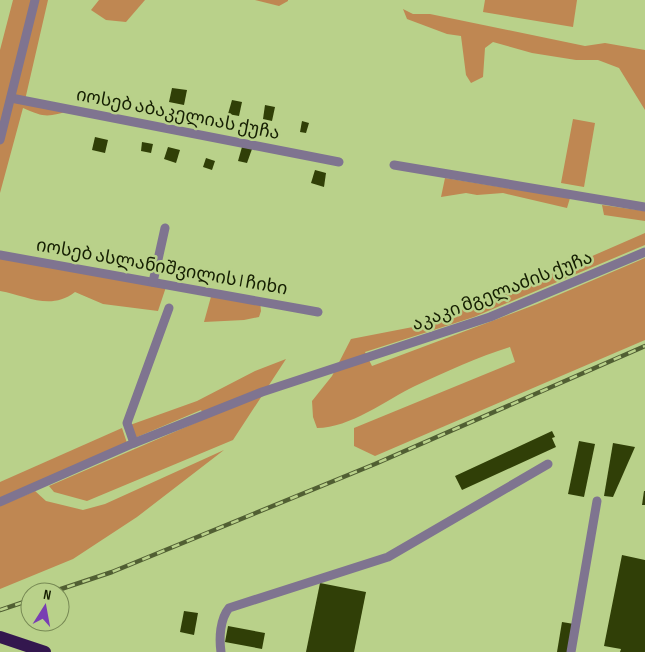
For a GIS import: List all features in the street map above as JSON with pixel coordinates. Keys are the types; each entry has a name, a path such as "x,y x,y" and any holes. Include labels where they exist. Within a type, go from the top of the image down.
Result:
{"highway":[{"path":"0,637 45,652"}],"street":[{"path":"0,140 34,0"},
{"name":"იოსებ აბაკელიას ქუჩა","path":"11,98 339,162"},
{"path":"394,165 645,207"},
{"path":"153,282 165,228"},
{"name":"აკაკი მგელაძის ქუჩა","path":"0,502 134,443 262,392 490,317 645,252"},
{"name":"იოსებ ასლანიშვილის I ჩიხი","path":"0,254 318,312"},
{"path":"134,443 127,423 169,308"},
{"path":"220,652 224,614 229,608 388,557 548,464"},
{"path":"571,652 597,501"}],"shaded area":[{"path":"13,0 48,0 25,100 72,110 42,115 23,108 0,193 0,50"},
{"path":"99,0 145,0 126,22 106,20 91,10"},
{"path":"255,0 288,0 288,1 279,6"},
{"path":"485,0 577,0 573,27 483,12"},
{"path":"403,9 413,14 430,14 585,46 605,43 645,50 645,110 619,68 598,60 576,60 532,53 493,42 485,48 483,77 471,83 466,75 461,36 447,34 407,19"},
{"path":"573,119 595,123 584,187 561,183"},
{"path":"445,178 570,198 567,208 503,193 477,195 466,193 441,197"},
{"path":"602,205 645,211 645,221 604,215"},
{"path":"645,233 645,245 474,317 365,352 372,366 537,304 645,258 645,340 375,456 354,446 354,428 515,362 510,347 426,381 355,418 329,427 317,428 313,417 312,401 332,376 351,339 418,326 535,281"},
{"path":"0,255 167,284 158,311 103,304 75,292 57,301 39,300 0,291"},
{"path":"212,293 260,301 261,311 259,317 244,320 204,322"},
{"path":"286,359 233,440 87,501 54,492 49,486 202,420 204,415 201,410 135,438 130,425 197,401 255,371"},
{"path":"122,428 127,443 0,498 0,482"},
{"path":"224,450 137,517 73,559 0,589 0,506 35,491 46,501 83,510 105,504"}],"building":[{"path":"172,88 187,90 184,105 169,102"},
{"path":"232,100 242,102 239,116 228,114"},
{"path":"265,105 275,107 272,121 263,119"},
{"path":"302,121 309,123 306,133 300,132"},
{"path":"95,137 108,140 105,153 92,150"},
{"path":"142,142 153,144 151,153 141,151"},
{"path":"168,147 180,150 176,163 164,159"},
{"path":"242,147 252,149 247,163 238,161"},
{"path":"206,158 215,161 212,170 203,167"},
{"path":"315,170 326,173 324,187 311,183"},
{"path":"552,431 555,437 552,438 556,447 462,490 455,476"},
{"path":"579,441 595,444 584,497 568,494"},
{"path":"613,443 635,447 613,497 604,496"},
{"path":"644,491 645,505 642,505"},
{"path":"622,555 645,560 645,652 620,652 621,649 604,646"},
{"path":"320,583 366,592 354,652 306,652"},
{"path":"184,611 198,613 194,635 180,632"},
{"path":"562,622 574,624 569,652 557,652"},
{"path":"228,626 265,633 262,649 225,642"}],"railway":[{"path":"70,586 112,572 375,464 645,346"},
{"path":"0,610 20,603"}]}
